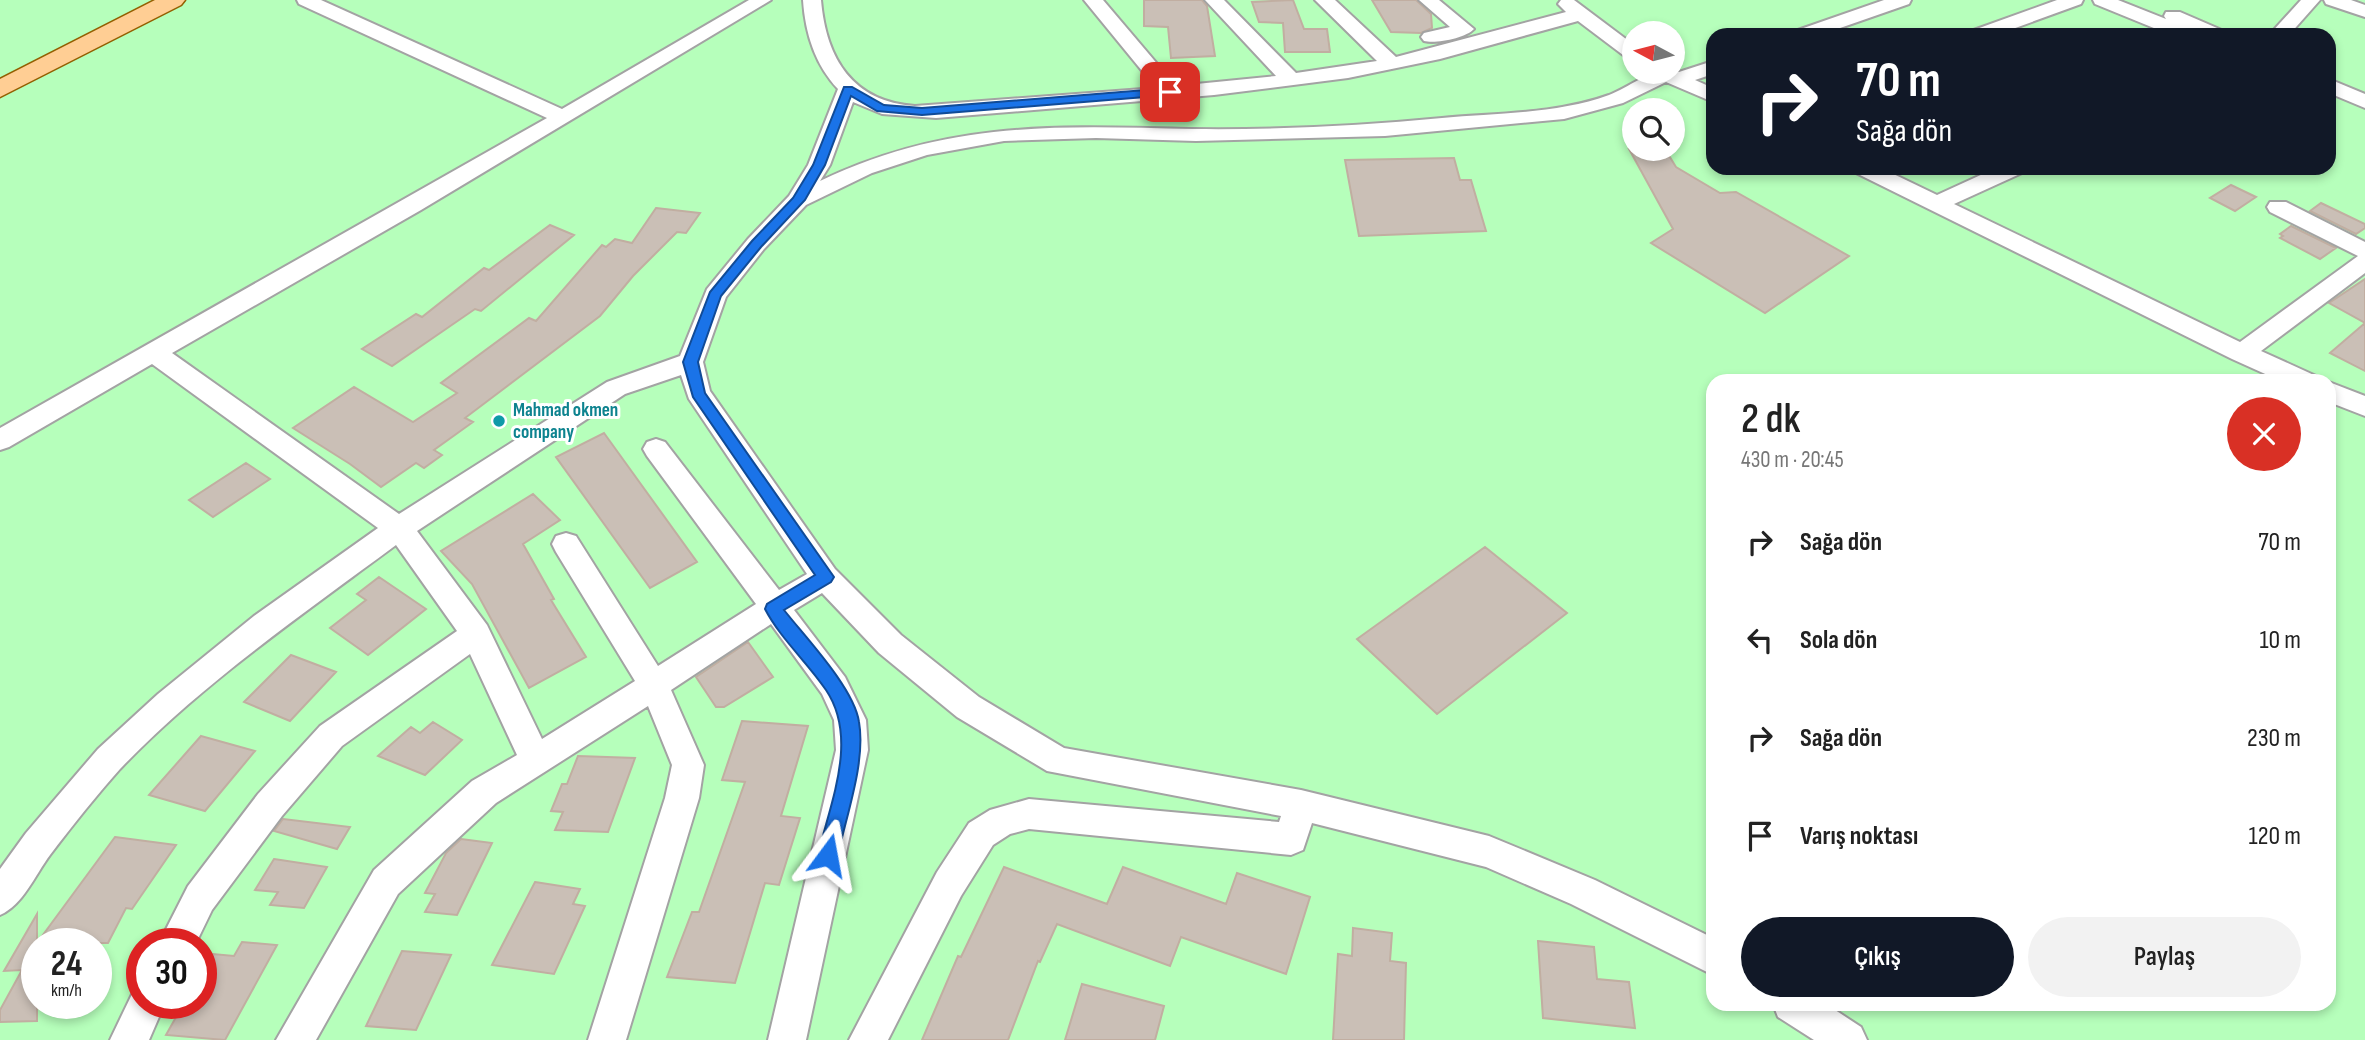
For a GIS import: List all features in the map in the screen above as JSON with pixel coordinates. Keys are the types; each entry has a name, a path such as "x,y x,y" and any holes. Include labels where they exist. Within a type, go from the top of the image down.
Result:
{"main road":[{"path":"0,89 173,0"}],"street":[{"path":"306,0 562,117"},
{"path":"0,440 155,354 762,0"},
{"path":"812,0 812,19 827,56 848,89 881,108 922,111 1170,92 1290,79 1581,14"},
{"path":"1093,0 1170,92"},
{"path":"1214,0 1290,79"},
{"path":"1324,0 1385,57"},
{"path":"1385,57 1464,29 1428,0"},
{"path":"1562,0 1622,45"},
{"path":"1822,28 1902,0"},
{"path":"1997,28 2074,0"},
{"path":"2102,0 2171,28"},
{"path":"2134,0 2200,28"},
{"path":"2285,28 2311,0"},
{"path":"2333,0 2365,11"},
{"path":"2151,28 2161,24"},
{"path":"1685,72 1706,68"},
{"path":"1685,83 1706,93"},
{"path":"798,200 864,168 923,149 1004,135 1096,132 1196,135 1385,130 1564,113 1616,99 1649,84"},
{"path":"2336,88 2365,102"},
{"path":"848,89 819,165 798,200 756,244 715,295 690,362 698,393 825,577 890,644 968,707 1058,761 1301,805 1489,852 1583,892 1706,954"},
{"path":"1878,175 2289,374"},
{"path":"1936,204 1999,175"},
{"path":"2278,208 2365,251"},
{"path":"2241,353 2365,262"},
{"path":"155,354 399,528 476,634 536,760"},
{"path":"0,898 38,844 109,759 169,704 265,625 399,528 616,388 690,362"},
{"path":"2336,394 2365,407"},
{"path":"656,449 773,609 834,687 850,720 852,750 787,1040"},
{"path":"566,544 654,686 688,765 682,798 607,1040"},
{"path":"295,1040 386,882 484,792 825,577"},
{"path":"185,928 200,898 270,805 331,737 476,634"},
{"path":"868,1040 949,884 981,834 1003,821 1029,814 1291,839 1301,805"},
{"path":"1801,1011 1847,1040"},
{"path":"129,1040 139,1019"}],"green space":[{"path":"0,0 2365,0 2365,1040 0,1040"}],"building":[{"path":"1144,0 1202,0 1207,6 1215,56 1171,58 1168,27 1144,26"},
{"path":"1293,0 1304,29 1327,29 1330,52 1285,52 1283,23 1259,22 1252,2"},
{"path":"1372,0 1416,0 1431,14 1432,28 1421,33 1391,32"},
{"path":"1454,158 1460,180 1471,180 1486,231 1359,236 1345,160"},
{"path":"1636,161 1672,161 1676,167 1720,193 1736,192 1849,256 1765,313 1651,243 1673,229"},
{"path":"2231,185 2256,197 2235,211 2210,198"},
{"path":"2321,203 2365,224 2365,228 2356,234 2310,211"},
{"path":"656,208 700,213 686,233 677,232 633,276 600,316 465,418 473,422 434,450 442,455 424,468 416,463 381,487 293,428 354,387 413,422 457,393 441,383 529,318 536,321 602,245 606,247 615,239 632,243"},
{"path":"550,225 574,235 481,311 475,309 392,366 362,349 416,314 422,317 484,268 489,270"},
{"path":"2291,226 2336,248 2320,259 2280,238 2283,236 2280,234"},
{"path":"2365,279 2365,323 2329,303"},
{"path":"2365,323 2365,371 2330,353"},
{"path":"604,433 697,562 650,588 556,457"},
{"path":"246,463 270,479 213,517 189,500"},
{"path":"533,494 560,520 523,544 554,599 551,600 586,657 529,688 472,584 441,551"},
{"path":"1485,547 1567,613 1437,714 1357,639"},
{"path":"379,577 426,609 368,655 330,628 366,600 357,594"},
{"path":"748,642 773,677 724,707 716,707 696,677"},
{"path":"291,655 336,672 290,721 244,702"},
{"path":"742,721 808,726 781,816 800,818 779,885 765,883 735,983 667,977 692,912 699,912 745,782 722,780"},
{"path":"433,722 462,740 425,775 378,756 411,727 420,733"},
{"path":"201,736 255,751 205,811 149,795"},
{"path":"578,756 635,758 608,832 555,830 563,812 551,811 562,784 567,784"},
{"path":"283,819 350,827 337,849 274,831"},
{"path":"115,837 176,845 132,909 126,908 112,935 112,928 48,928"},
{"path":"461,839 492,843 457,915 425,912 435,894 425,893 446,853"},
{"path":"274,859 327,867 304,908 270,905 278,892 255,890"},
{"path":"1004,867 1107,904 1123,867 1226,904 1237,873 1310,897 1286,974 1181,937 1170,966 1057,924 1040,962 1038,961 1008,1040 922,1040 958,956 961,957"},
{"path":"535,882 580,889 573,904 585,906 554,974 492,965"},
{"path":"37,914 37,928 29,928"},
{"path":"1353,928 1392,933 1390,961 1406,963 1404,1040 1333,1040 1338,954 1352,956"},
{"path":"1538,941 1594,947 1597,979 1629,982 1635,1028 1543,1018"},
{"path":"21,942 21,970 4,971"},
{"path":"242,942 277,945 225,1040 166,1035 175,1019 217,1019 217,954 234,956"},
{"path":"402,951 451,955 416,1030 366,1026"},
{"path":"21,972 21,1019 37,1021 0,1022 0,1010"},
{"path":"1082,984 1164,1006 1155,1040 1065,1040"}],"place":[{"name":"Mahmad okmen company","path":"499,421"}],"route":[{"path":"828,855 852,750 850,720 834,687 773,609 825,577 698,393 690,362 715,295 756,244 798,200 819,165 848,89 881,108 922,111 1170,92"}]}
